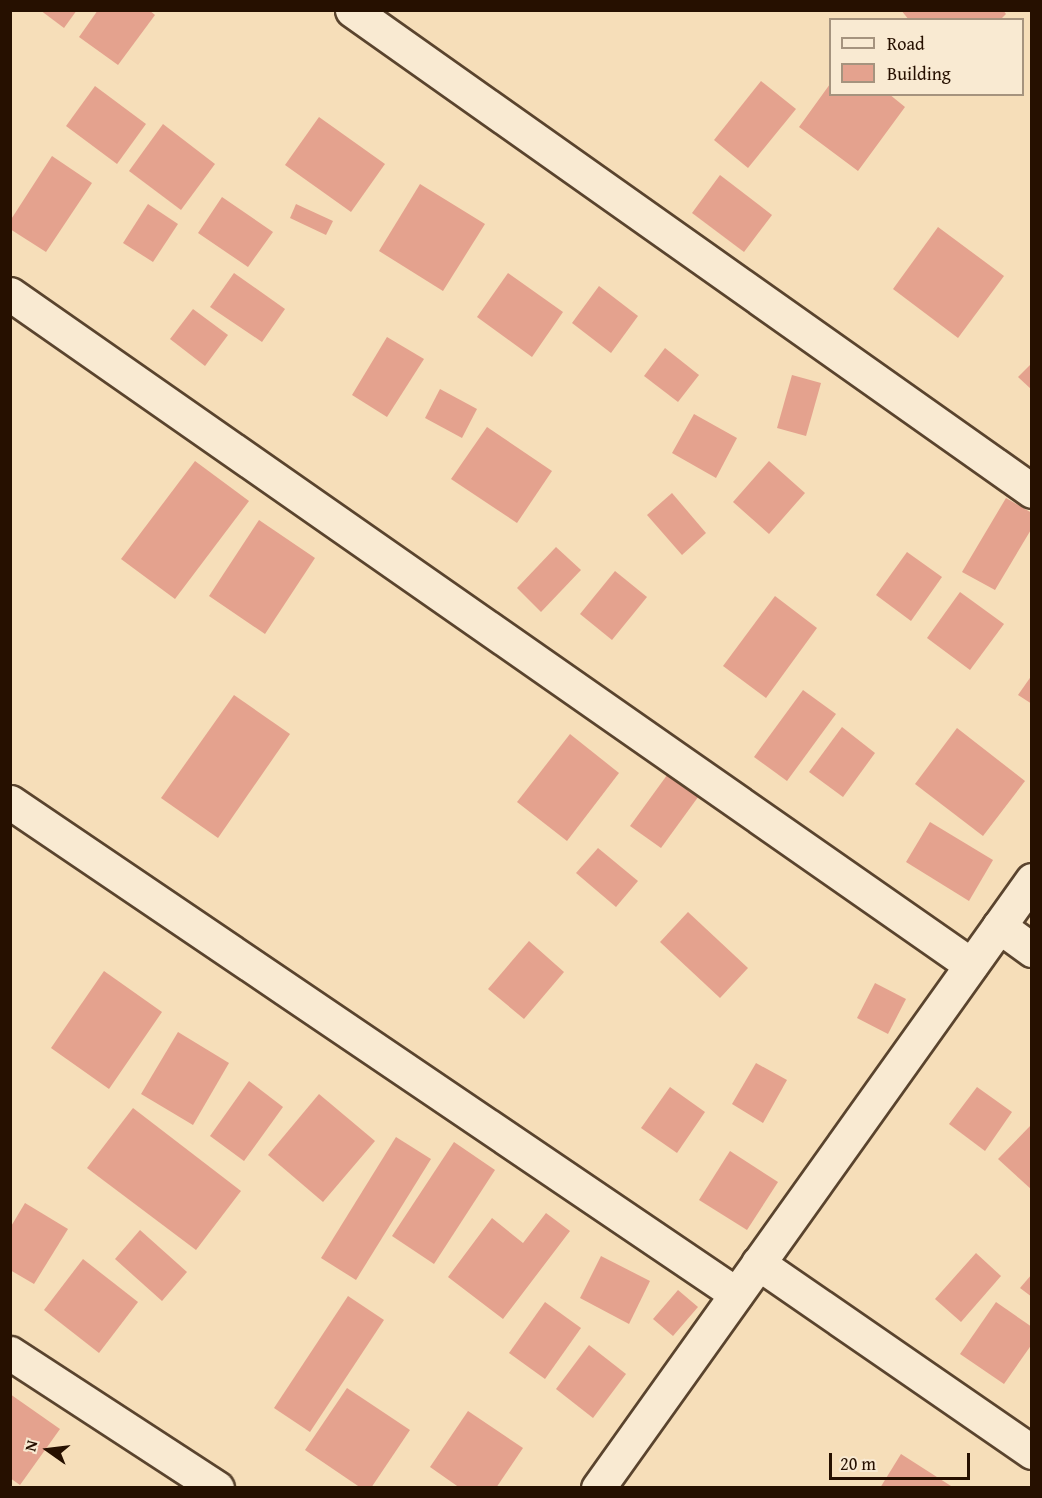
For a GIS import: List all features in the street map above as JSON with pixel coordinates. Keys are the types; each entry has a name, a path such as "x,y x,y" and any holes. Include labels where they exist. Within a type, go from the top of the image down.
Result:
{"street":[{"path":"352,10 1032,491"},
{"path":"10,294 971,965"},
{"path":"10,802 736,1294"},
{"path":"598,1488 1032,880"},
{"path":"999,926 1032,950"},
{"path":"758,1263 1032,1452"},
{"path":"10,1353 217,1488"}],"building":[{"path":"40,10 77,10 64,28"},
{"path":"98,10 149,10 155,15 118,65 79,37"},
{"path":"901,10 1003,10 1006,14 1002,18 907,18"},
{"path":"761,81 796,109 748,168 714,140"},
{"path":"829,85 829,96 891,96 905,107 858,171 799,127"},
{"path":"95,86 146,124 117,164 66,126"},
{"path":"319,117 385,164 351,212 285,165"},
{"path":"163,124 215,164 181,210 129,171"},
{"path":"52,156 92,183 46,252 10,229 10,221"},
{"path":"720,175 772,215 744,252 692,213"},
{"path":"420,184 485,224 443,291 379,251"},
{"path":"222,197 273,232 248,267 198,233"},
{"path":"148,204 178,224 153,262 123,243"},
{"path":"296,204 333,221 326,235 290,218"},
{"path":"938,227 1004,276 958,338 893,289"},
{"path":"234,273 285,309 262,342 210,307"},
{"path":"508,273 563,312 532,357 477,317"},
{"path":"599,286 638,316 611,353 572,323"},
{"path":"193,309 228,335 205,366 170,339"},
{"path":"387,337 424,359 387,417 352,395"},
{"path":"665,348 699,375 678,402 644,376"},
{"path":"1032,363 1032,390 1018,377"},
{"path":"792,375 821,383 806,436 777,428"},
{"path":"440,389 477,409 462,438 425,418"},
{"path":"694,414 737,438 716,478 672,453"},
{"path":"487,427 552,471 517,523 451,479"},
{"path":"195,461 249,501 175,599 121,559"},
{"path":"769,461 805,493 769,534 733,502"},
{"path":"672,493 706,533 682,555 647,515"},
{"path":"1006,498 1032,513 1032,528 995,590 962,572"},
{"path":"259,520 315,558 265,634 209,596"},
{"path":"556,547 581,570 541,612 517,588"},
{"path":"907,552 942,577 911,621 876,595"},
{"path":"615,571 647,597 612,640 580,614"},
{"path":"960,592 1004,624 970,670 927,638"},
{"path":"775,596 817,628 766,698 723,666"},
{"path":"1032,675 1032,704 1018,695"},
{"path":"803,690 836,714 787,781 754,757"},
{"path":"234,695 290,734 218,838 161,798"},
{"path":"842,727 875,753 843,797 809,772"},
{"path":"957,728 1025,781 983,836 915,784"},
{"path":"570,734 619,773 567,841 517,802"},
{"path":"670,771 701,793 661,848 630,826"},
{"path":"930,822 993,860 969,901 906,862"},
{"path":"598,848 638,881 616,907 576,873"},
{"path":"688,912 748,968 720,998 660,942"},
{"path":"529,941 564,972 524,1019 488,989"},
{"path":"104,971 162,1012 109,1089 51,1048"},
{"path":"875,983 906,999 888,1034 857,1018"},
{"path":"178,1032 229,1063 193,1125 141,1094"},
{"path":"756,1063 787,1080 763,1123 732,1104"},
{"path":"249,1081 283,1107 244,1161 210,1136"},
{"path":"670,1087 705,1112 677,1153 641,1128"},
{"path":"977,1087 1012,1112 985,1151 949,1124"},
{"path":"319,1094 375,1141 323,1202 268,1155"},
{"path":"133,1108 241,1191 196,1250 87,1168"},
{"path":"1032,1124 1032,1190 998,1159"},
{"path":"396,1137 431,1159 356,1280 321,1258"},
{"path":"454,1142 495,1170 434,1264 392,1236"},
{"path":"730,1151 778,1182 747,1230 699,1200"},
{"path":"25,1203 68,1229 34,1284 10,1270 10,1228"},
{"path":"546,1213 570,1231 503,1319 448,1277 492,1218 523,1243"},
{"path":"140,1230 187,1272 162,1301 115,1259"},
{"path":"976,1253 1001,1276 961,1322 935,1299"},
{"path":"601,1256 650,1281 629,1324 580,1298"},
{"path":"83,1259 138,1302 99,1353 44,1310"},
{"path":"1032,1274 1032,1297 1020,1288"},
{"path":"678,1290 698,1307 673,1336 653,1319"},
{"path":"348,1296 384,1320 310,1432 274,1408"},
{"path":"545,1302 581,1328 545,1379 509,1353"},
{"path":"996,1302 1032,1327 1032,1344 1004,1384 960,1354"},
{"path":"589,1345 626,1374 593,1418 556,1389"},
{"path":"347,1388 410,1430 371,1488 361,1488 305,1450"},
{"path":"10,1394 60,1429 20,1485 10,1478"},
{"path":"468,1411 523,1448 496,1488 460,1488 430,1467"},
{"path":"901,1454 951,1486 950,1488 880,1488"}]}
